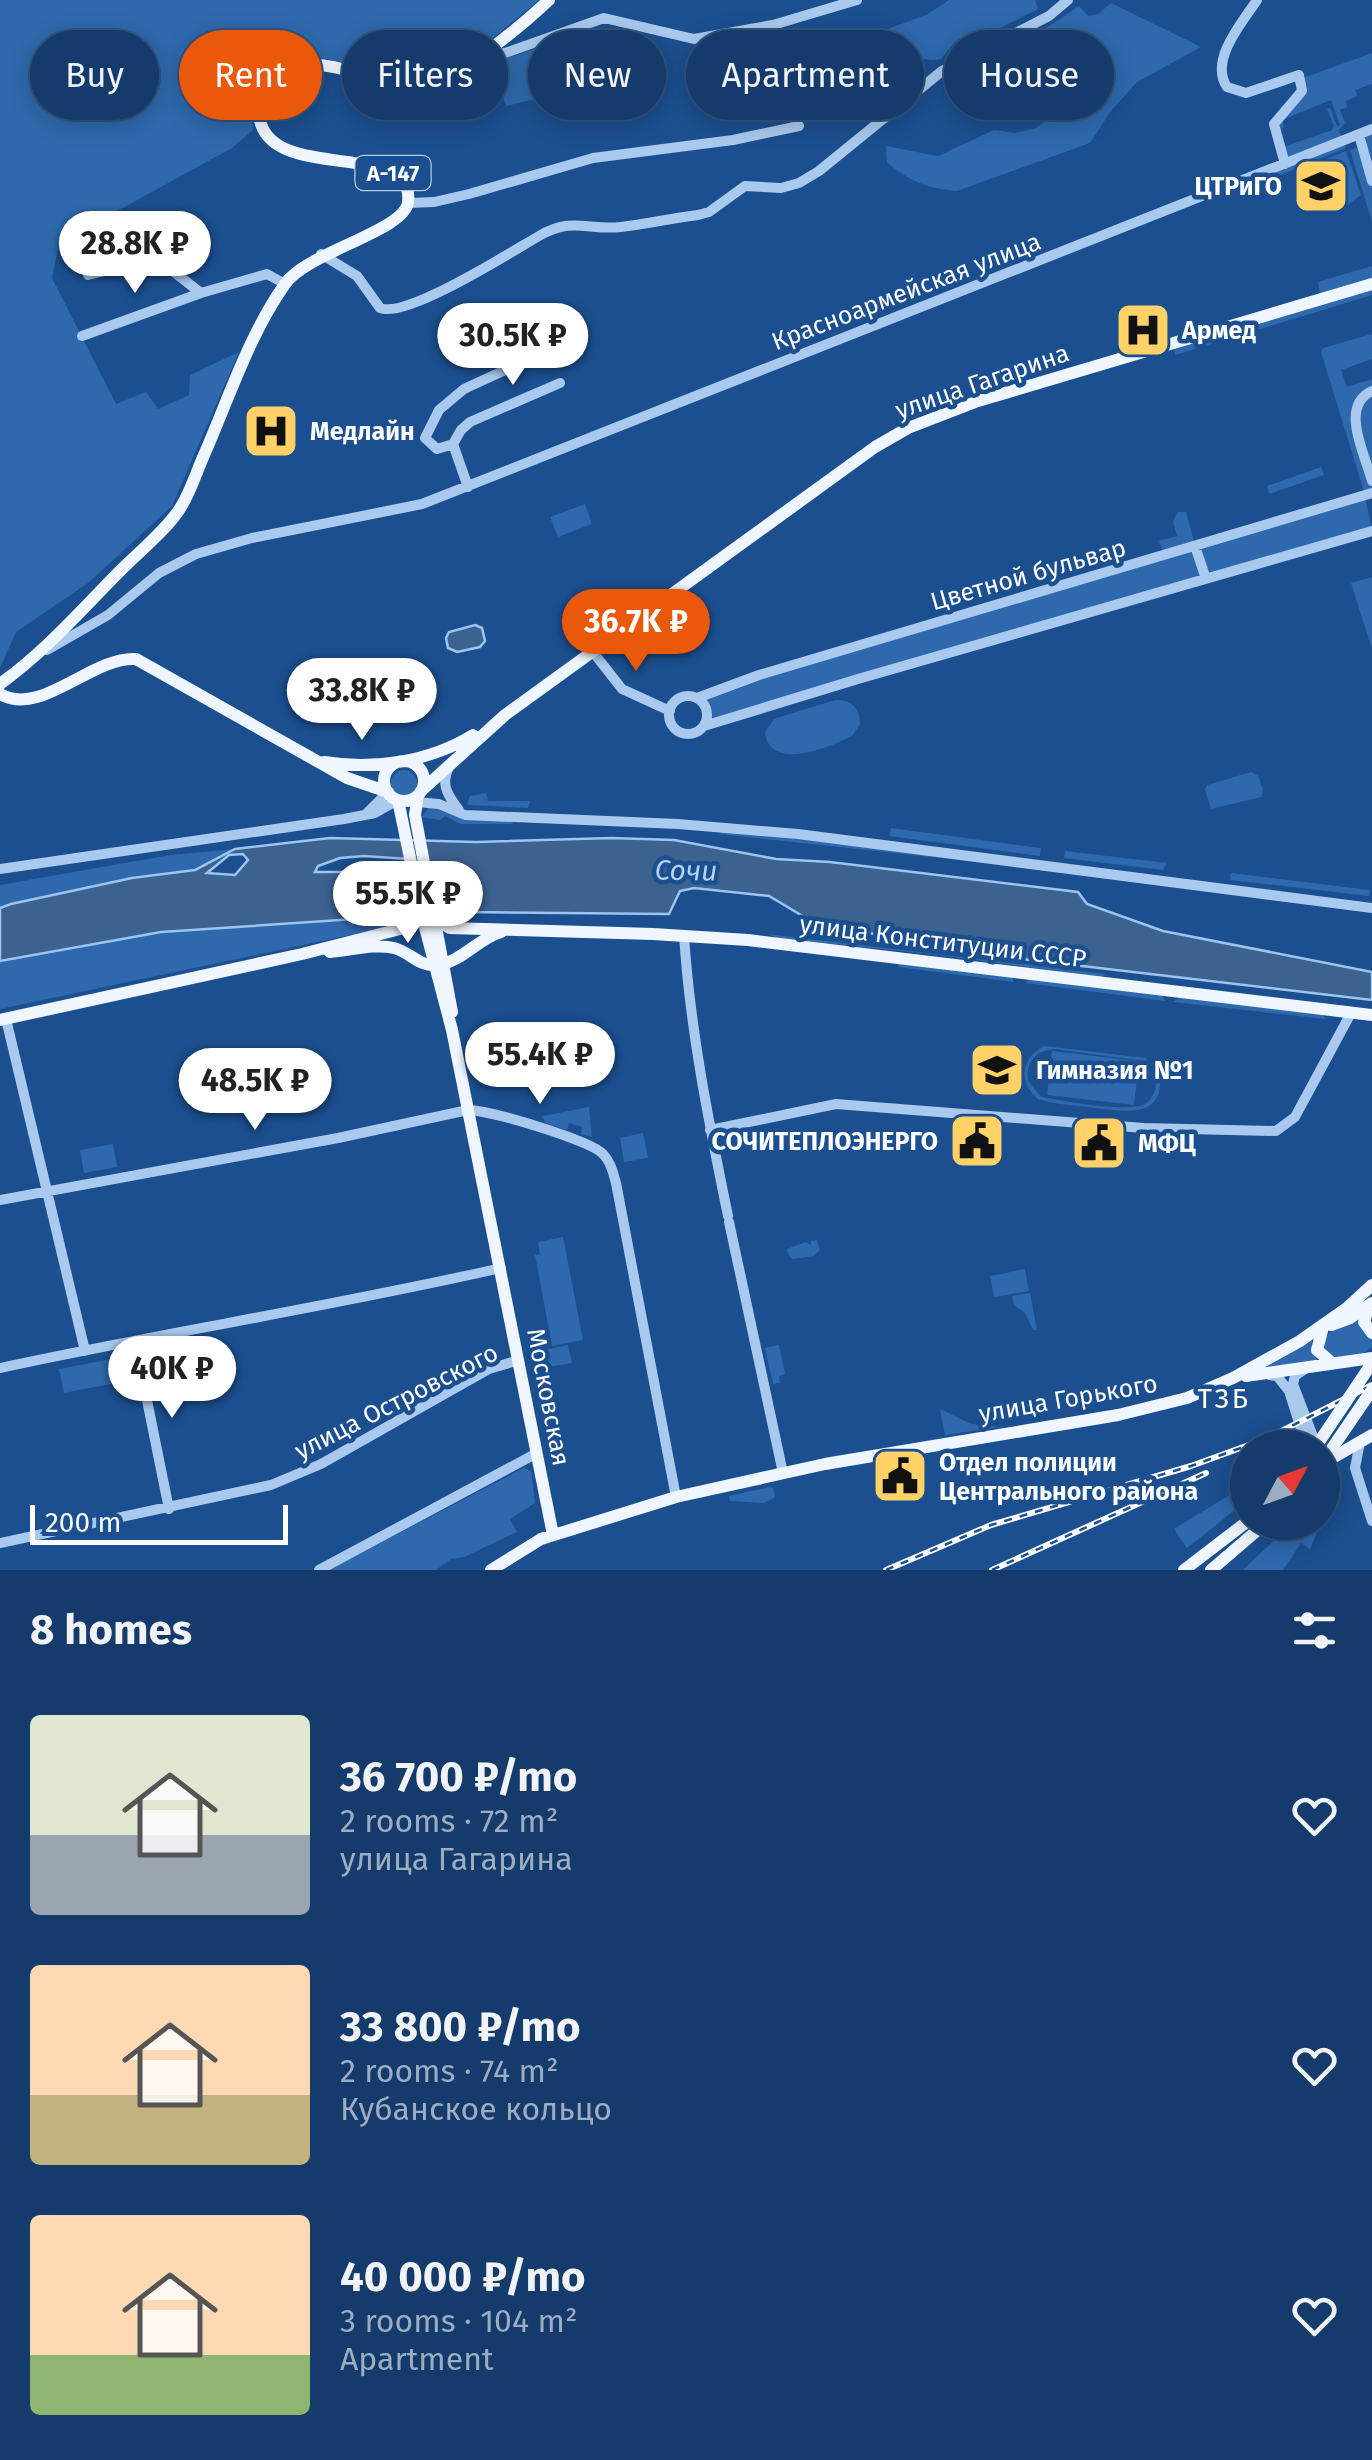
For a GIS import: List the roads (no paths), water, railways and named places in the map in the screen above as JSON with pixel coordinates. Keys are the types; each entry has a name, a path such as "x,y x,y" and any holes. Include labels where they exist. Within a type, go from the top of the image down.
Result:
{"main road":[{"name":"А-147","path":"508,32 549,0"},
{"name":"А-147","path":"0,684 42,652 178,511 244,359 285,284 297,270 322,254 392,224 408,203 404,184 386,169 298,156 278,146 261,125 259,112 264,92 285,72 307,66 342,68"},
{"name":"улица Гагарина","path":"505,716 875,446 908,428 978,401 1372,284"},
{"path":"0,694 10,700 39,696 129,658 168,675 347,778 412,793"},
{"path":"412,793 385,775 392,766 449,748 505,716"},
{"path":"412,793 505,716"},
{"path":"319,761 346,765 402,762 416,766 412,793"},
{"name":"Московская","path":"412,793 413,824 452,1030 553,1535"},
{"path":"3,1020 302,954 404,928 431,917"},
{"name":"улица Конституции СССР","path":"431,917 450,928 684,935 897,956 1372,1016"},
{"path":"302,954 385,947 440,964 484,938 508,930"},
{"path":"1334,1364 1317,1350 1323,1326 1372,1285"},
{"path":"1323,1326 1338,1324 1371,1303"},
{"path":"1371,1303 1364,1322 1372,1332"},
{"name":"улица Горького","path":"783,1474 1160,1407 1234,1378 1323,1326"},
{"path":"1327,1430 1372,1360"},
{"name":"улица Горького","path":"1234,1378 1372,1360"},
{"path":"1340,1438 1372,1390"},
{"path":"1340,1452 1366,1438"},
{"path":"491,1570 553,1535 676,1496 783,1474"},
{"path":"1184,1570 1230,1537"},
{"path":"1196,1570 1230,1540"},
{"path":"1211,1570 1246,1540"}],"street":[{"path":"508,52 604,18 641,29 703,38 772,24 856,0"},
{"path":"322,254 357,276 380,308 396,310 476,273 558,227 619,227 698,216 745,186 790,186 820,171 942,71 1050,16 1068,0"},
{"path":"1257,0 1226,50 1221,72 1227,87 1246,94 1300,74 1302,91 1274,124 1285,164"},
{"path":"408,203 469,194 593,158 733,140 799,126"},
{"name":"Красноармейская улица","path":"122,602 159,573 196,554 252,538 404,510 468,487 1372,129"},
{"path":"1359,134 1372,181"},
{"path":"88,275 139,263 156,265 170,269 201,293"},
{"path":"82,336 267,274 285,284"},
{"path":"454,444 438,449 425,438 439,410 452,396 542,353 578,349"},
{"path":"468,487 454,444 461,430 470,422 560,383"},
{"path":"1372,391 1360,399 1354,414 1372,481"},
{"name":"Цветной бульвар","path":"697,698 759,675 1372,493"},
{"path":"704,726 707,710 697,698 682,697 670,710 670,722 678,732 690,734 704,726 1372,531"},
{"path":"1195,546 1206,579"},
{"path":"97,594 106,605 122,602"},
{"name":"А-147","path":"42,652 108,615 122,602"},
{"path":"593,652 622,689 670,710"},
{"path":"450,764 445,774 446,791 462,814"},
{"path":"412,793 462,814"},
{"path":"0,868 367,813 412,793 462,814 798,834 1372,908"},
{"path":"413,824 432,803"},
{"path":"684,935 710,1130 783,1474"},
{"path":"710,1130 836,1104 1144,1128 1276,1131 1295,1117 1350,1013"},
{"path":"3,1020 85,1351"},
{"path":"0,1200 468,1110 486,1112 594,1147 607,1159 616,1183 676,1496"},
{"path":"0,1368 254,1316 342,1303 500,1268"},
{"path":"135,1341 169,1509"},
{"name":"улица Островского","path":"0,1543 259,1489 291,1478 388,1429 470,1379 519,1360"},
{"path":"1308,1366 1297,1374 1293,1384 1310,1430"},
{"path":"1234,1378 1272,1375 1281,1379 1302,1430"},
{"path":"1355,1468 1366,1438"},
{"path":"319,1570 537,1453"},
{"path":"1340,1460 1355,1468 1372,1521"}],"water":[{"path":"475,625 482,628 485,641 480,647 457,652 448,648 449,632"},
{"name":"Сочи","path":"330,838 476,842 674,840 776,859 1078,892 1087,904 1163,931 1372,972 1372,1000 1022,959 816,924 769,896 694,888 680,891 669,914 460,912 161,932 0,961 0,908 132,878 195,870 235,849","holes":["243,854 248,860 235,875 207,873 229,855","340,858 408,859 420,867 420,894 349,882 348,872 315,872 318,866"]}],"railway":[{"path":"886,1570 991,1525 1191,1466 1268,1438 1372,1385"},
{"path":"992,1570 1206,1473"}],"place":[{"name":"ЦТРиГО","path":"1321,186"},
{"name":"Армед","path":"1143,330"},
{"name":"Медлайн","path":"271,431"},
{"name":"Гимназия №1","path":"997,1070"},
{"name":"СОЧИТЕПЛОЭНЕРГО","path":"977,1141"},
{"name":"МФЦ","path":"1099,1143"},
{"name":"Отдел полиции Центрального района","path":"900,1476"}],"district":[{"name":"ТЗБ","path":"1224,1398"}]}
